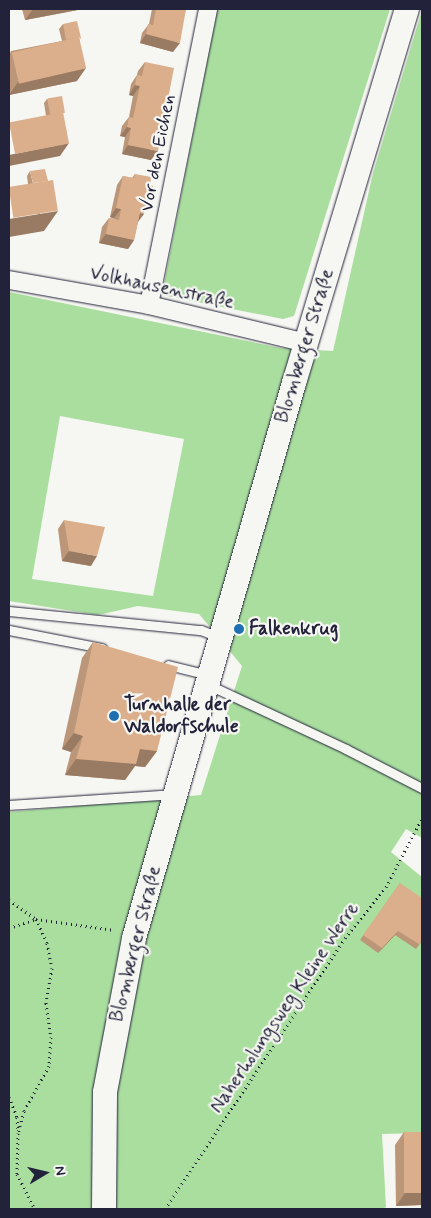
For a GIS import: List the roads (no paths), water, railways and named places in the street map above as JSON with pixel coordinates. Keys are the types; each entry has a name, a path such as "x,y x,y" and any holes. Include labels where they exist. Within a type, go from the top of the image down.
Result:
{"street":[{"name":"Vor den Eichen","path":"149,305 208,9"},
{"name":"Blomberger Straße","path":"104,1209 105,1092 134,938 306,344 407,9"},
{"name":"Volkhausenstraße","path":"9,280 149,305 306,344"}],"lane":[{"path":"9,611 201,630 221,638"},
{"path":"9,630 114,652"},
{"path":"160,663 209,680 422,788"},
{"path":"9,805 175,794"}],"place":[{"name":"Falkenkrug","path":"239,629"},
{"name":"Turnhalle der Waldorfschule","path":"114,716"}]}
